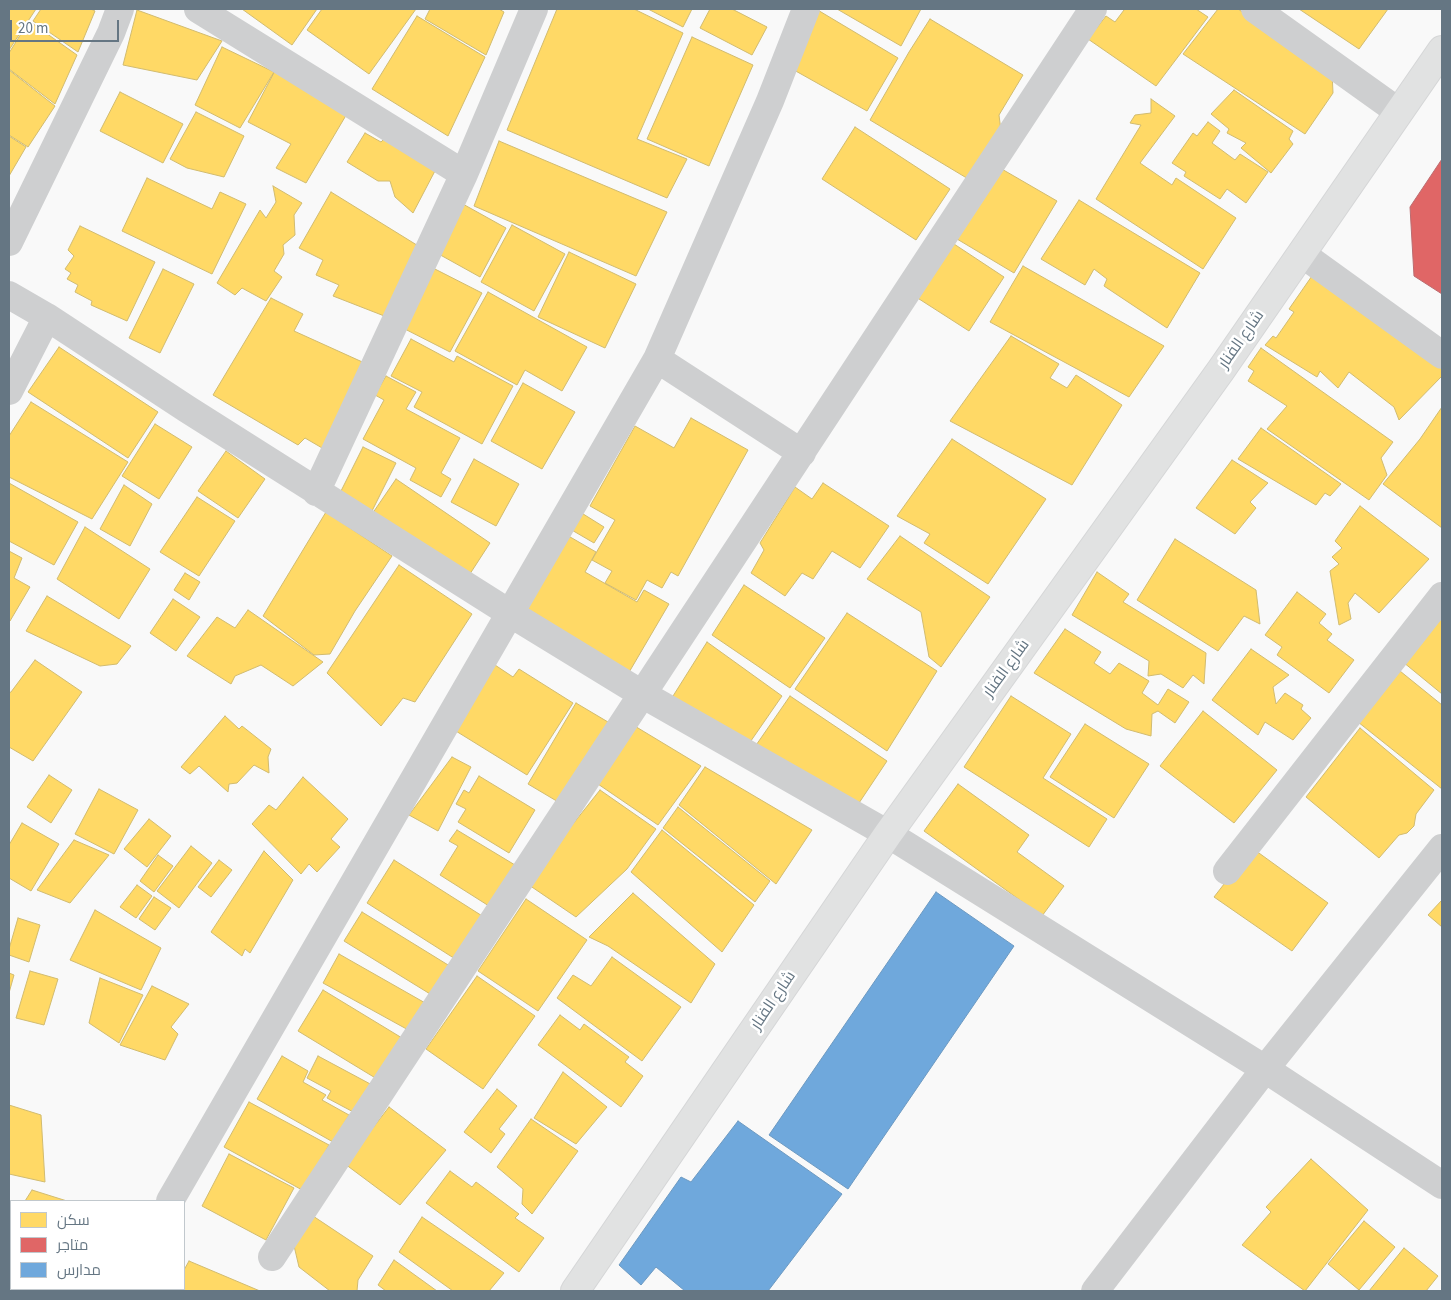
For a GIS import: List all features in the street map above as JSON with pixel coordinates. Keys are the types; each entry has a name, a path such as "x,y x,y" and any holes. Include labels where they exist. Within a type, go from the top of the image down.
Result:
{"street":[{"path":"9,242 111,33 120,9"},
{"path":"198,9 464,174"},
{"path":"316,492 464,174 534,9"},
{"path":"171,1200 657,359 770,101 806,9"},
{"path":"272,1257 1093,9"},
{"path":"1254,9 1399,112"},
{"name":"شارع الفنار","path":"577,1290 888,834 1221,370 1442,50"},
{"path":"1302,254 1442,355"},
{"path":"9,295 47,317 316,492 511,614 642,694 888,834 1265,1070 1442,1185"},
{"path":"9,390 47,317"},
{"path":"657,359 802,453"},
{"path":"1227,870 1442,596"},
{"path":"1095,1291 1265,1070 1442,848"}],"building: سكن":[{"path":"9,9 36,9 9,50"},
{"path":"41,9 91,9 95,11 78,52 33,21"},
{"path":"242,9 317,9 292,45"},
{"path":"322,9 416,9 369,74 307,30"},
{"path":"430,9 499,9 504,12 486,55 425,19"},
{"path":"557,9 634,9 683,33 637,139 687,159 667,198 507,130"},
{"path":"648,9 692,9 683,27"},
{"path":"710,9 732,9 767,27 752,55 700,28"},
{"path":"816,9 898,58 867,111 785,65"},
{"path":"837,9 921,9 901,46"},
{"path":"1123,9 1196,9 1208,17 1156,86 1088,39 1106,16 1115,22"},
{"path":"1218,9 1238,9 1332,72 1333,93 1305,134 1183,54"},
{"path":"1299,9 1388,9 1359,49"},
{"path":"137,10 222,41 197,80 123,65"},
{"path":"417,16 485,57 448,136 372,89"},
{"path":"930,19 1023,75 999,115 1001,131 970,180 870,120"},
{"path":"29,21 77,55 55,104 9,69 9,53"},
{"path":"692,37 753,65 709,166 647,139"},
{"path":"222,47 274,72 240,128 195,105"},
{"path":"277,67 348,112 306,183 276,168 291,144 248,122"},
{"path":"9,70 55,106 28,147 9,135"},
{"path":"1234,90 1293,131 1289,139 1293,144 1271,173 1241,148 1246,143 1227,133 1229,129 1211,114"},
{"path":"120,92 183,124 163,163 100,131"},
{"path":"1151,99 1175,116 1140,163 1172,185 1176,178 1236,218 1203,269 1096,199 1141,125 1130,123 1135,115 1151,113"},
{"path":"196,112 244,136 224,177 187,168 170,159"},
{"path":"1208,122 1220,131 1212,143 1235,160 1240,154 1268,172 1246,203 1227,189 1220,199 1184,176 1186,172 1172,163 1193,133 1197,136"},
{"path":"855,127 950,189 916,240 822,179"},
{"path":"365,133 381,142 387,136 436,169 413,213 395,197 390,181 378,181 347,162"},
{"path":"9,136 26,147 9,176"},
{"path":"499,141 667,212 636,276 474,206"},
{"path":"1000,168 1057,201 1014,273 957,239"},
{"path":"147,178 212,209 220,192 246,204 212,274 122,231"},
{"path":"273,186 302,203 294,215 295,235 283,245 284,254 274,271 282,277 266,301 242,288 235,295 217,283 260,210 266,218 276,202"},
{"path":"331,192 420,247 392,319 333,296 339,285 316,275 323,260 299,248"},
{"path":"1079,200 1200,273 1167,328 1104,286 1107,279 1094,269 1085,285 1041,259"},
{"path":"461,203 506,228 480,277 435,252"},
{"path":"512,225 565,254 534,311 481,282"},
{"path":"80,226 155,262 127,321 91,305 92,301 75,292 78,285 67,279 71,273 65,269 74,256 68,250"},
{"path":"951,242 1004,277 969,331 916,297"},
{"path":"569,252 636,284 605,348 538,317"},
{"path":"429,266 482,293 450,352 397,325"},
{"path":"1023,266 1164,346 1129,397 990,322"},
{"path":"163,269 194,284 160,353 129,338"},
{"path":"1314,273 1442,368 1442,376 1399,420 1394,407 1349,372 1338,388 1320,371 1317,377 1265,345 1273,336 1276,338 1294,312 1289,309"},
{"path":"488,292 587,347 562,391 525,370 517,385 455,351"},
{"path":"271,298 303,314 294,331 369,365 329,452 305,438 298,445 213,395"},
{"path":"1011,336 1059,364 1050,378 1067,388 1076,375 1122,405 1072,485 950,421"},
{"path":"411,339 454,362 457,356 513,386 482,444 414,407 422,392 391,376"},
{"path":"59,347 158,412 128,458 28,392"},
{"path":"1261,348 1393,442 1381,458 1387,475 1369,500 1267,429 1287,406 1248,381 1254,371 1248,367"},
{"path":"386,376 416,392 406,409 460,438 441,473 451,479 441,497 410,480 416,468 363,439 384,400 375,395"},
{"path":"523,383 575,412 542,469 491,441"},
{"path":"31,402 128,462 92,519 9,477 9,436"},
{"path":"1442,407 1442,528 1383,484 1420,439"},
{"path":"691,418 748,450 678,576 671,572 662,588 647,580 636,600 605,583 612,571 592,560 615,520 590,506 635,426 674,448"},
{"path":"155,424 192,447 159,499 122,476"},
{"path":"1261,428 1341,484 1330,496 1325,493 1316,505 1238,459"},
{"path":"952,439 1046,499 988,584 924,543 930,534 897,516"},
{"path":"363,447 396,463 371,513 338,497"},
{"path":"226,451 265,479 238,518 198,491"},
{"path":"474,459 519,484 496,526 451,502"},
{"path":"1232,460 1268,483 1250,502 1256,508 1235,534 1196,508"},
{"path":"396,479 490,543 466,580 370,517"},
{"path":"9,483 78,522 54,565 9,541"},
{"path":"823,483 889,526 860,568 832,551 813,579 802,573 785,596 751,573 764,550 760,543 795,487 812,499"},
{"path":"124,485 152,504 130,546 100,529"},
{"path":"197,497 235,521 199,576 160,552"},
{"path":"1360,506 1429,559 1379,613 1355,593 1348,603 1351,619 1339,625 1330,571 1339,564 1332,557 1342,548 1335,541"},
{"path":"326,512 392,556 355,611 330,654 314,655 263,616"},
{"path":"580,512 604,527 594,543 570,529"},
{"path":"85,527 150,569 119,619 57,579"},
{"path":"565,534 596,552 585,572 637,602 644,590 669,604 628,674 520,611"},
{"path":"900,536 990,597 941,667 929,657 921,612 867,579"},
{"path":"1175,539 1256,590 1260,624 1244,616 1218,651 1137,600"},
{"path":"9,551 22,558 14,578 30,587 10,621 9,620"},
{"path":"399,565 472,614 415,702 403,698 381,726 327,673"},
{"path":"1097,572 1129,594 1123,602 1206,653 1204,684 1193,675 1183,688 1161,674 1148,676 1149,661 1072,615"},
{"path":"185,573 200,582 189,600 174,590"},
{"path":"744,585 825,638 790,688 712,635"},
{"path":"1297,592 1326,614 1319,623 1332,634 1327,640 1354,660 1329,693 1277,655 1282,647 1265,635"},
{"path":"47,596 131,646 117,664 100,666 26,631"},
{"path":"173,599 200,617 176,651 150,633"},
{"path":"248,610 323,662 293,686 261,665 235,676 231,684 187,656 217,617 235,628"},
{"path":"847,613 937,671 887,751 795,689"},
{"path":"1442,613 1442,694 1403,662"},
{"path":"1065,629 1101,652 1094,663 1110,674 1119,663 1149,681 1142,693 1158,705 1168,689 1189,702 1175,723 1158,711 1152,714 1151,736 1126,729 1034,673"},
{"path":"707,642 782,696 746,748 668,704"},
{"path":"1251,649 1289,675 1273,687 1276,704 1285,693 1303,705 1301,709 1311,718 1293,740 1265,722 1258,735 1212,700"},
{"path":"35,660 82,692 33,761 9,747 9,693"},
{"path":"492,663 513,677 519,669 573,703 527,775 451,728"},
{"path":"1400,671 1442,705 1442,789 1358,722"},
{"path":"790,696 887,761 855,809 752,751"},
{"path":"1011,696 1071,734 1043,778 1107,819 1089,847 964,767"},
{"path":"576,703 608,722 560,803 528,784"},
{"path":"1203,711 1277,770 1234,823 1160,766"},
{"path":"225,716 239,729 242,726 271,749 268,757 269,773 254,765 237,783 229,784 228,792 199,766 190,774 181,767"},
{"path":"1085,724 1149,764 1114,818 1050,777"},
{"path":"633,725 701,766 658,825 595,782"},
{"path":"1360,728 1434,790 1416,814 1414,826 1407,833 1399,835 1379,858 1306,797"},
{"path":"452,757 471,767 438,831 409,815"},
{"path":"705,767 812,830 776,884 679,805"},
{"path":"49,775 72,790 51,823 27,807"},
{"path":"479,776 535,810 509,853 458,822 466,809 456,804 464,790 469,793"},
{"path":"303,777 348,819 331,839 340,847 317,872 309,864 301,874 252,824 269,805 276,810"},
{"path":"958,784 1029,835 1017,852 1064,886 1042,916 924,831"},
{"path":"99,789 138,810 114,854 75,834"},
{"path":"600,790 656,829 627,869 576,917 526,883"},
{"path":"678,807 770,881 755,902 663,828"},
{"path":"149,819 171,836 147,867 124,849"},
{"path":"22,823 59,844 31,891 9,878 9,845"},
{"path":"457,830 515,865 489,906 440,875 458,846 449,841"},
{"path":"662,830 754,905 722,952 631,872"},
{"path":"74,840 109,855 70,903 37,890"},
{"path":"191,846 212,863 179,908 157,891"},
{"path":"1252,848 1328,903 1292,951 1214,897"},
{"path":"264,851 293,880 250,953 245,949 242,956 211,932"},
{"path":"158,855 173,866 154,892 140,881"},
{"path":"219,860 232,870 211,897 198,887"},
{"path":"394,860 487,919 460,962 367,903"},
{"path":"137,885 152,896 136,918 120,907"},
{"path":"633,893 715,964 691,1003 608,946 589,937"},
{"path":"154,897 171,908 155,930 139,919"},
{"path":"526,899 587,940 538,1011 478,971"},
{"path":"1442,900 1442,927 1428,915"},
{"path":"95,910 161,948 141,990 70,960"},
{"path":"362,912 453,968 435,997 344,941"},
{"path":"18,918 40,925 29,962 9,955"},
{"path":"339,954 427,1004 412,1032 323,983"},
{"path":"612,957 681,1007 642,1061 557,998 573,975 591,986"},
{"path":"30,971 58,979 44,1025 16,1018"},
{"path":"9,973 14,975 9,993"},
{"path":"477,976 535,1016 483,1089 426,1049"},
{"path":"100,978 143,995 119,1043 89,1023"},
{"path":"152,986 189,1004 171,1027 178,1034 165,1060 120,1045"},
{"path":"323,990 407,1041 382,1082 298,1031"},
{"path":"560,1015 580,1030 584,1024 629,1057 625,1062 643,1076 621,1107 538,1045"},
{"path":"282,1056 308,1071 303,1082 326,1095 322,1100 349,1115 333,1142 257,1099"},
{"path":"318,1056 374,1086 359,1115 327,1098 331,1091 307,1078"},
{"path":"563,1072 607,1107 576,1144 534,1118"},
{"path":"497,1089 517,1106 499,1129 505,1134 491,1153 464,1132"},
{"path":"249,1102 329,1145 304,1191 224,1147"},
{"path":"9,1105 41,1115 45,1182 9,1174"},
{"path":"389,1107 446,1150 400,1205 345,1164"},
{"path":"531,1119 578,1151 532,1214 522,1204 523,1189 497,1167"},
{"path":"229,1154 294,1188 266,1240 202,1206"},
{"path":"1311,1159 1368,1210 1305,1291 1242,1245 1271,1212 1266,1207"},
{"path":"450,1171 472,1187 476,1182 519,1214 515,1218 544,1238 519,1272 426,1203"},
{"path":"32,1190 64,1200 26,1200"},
{"path":"304,1210 373,1256 358,1280 357,1291 330,1291 299,1267 291,1233"},
{"path":"422,1217 504,1273 489,1291 453,1291 399,1252"},
{"path":"1364,1221 1395,1247 1359,1290 1328,1264"},
{"path":"10,1225 10,1290 82,1290 9,1291"},
{"path":"1404,1248 1438,1276 1426,1291 1369,1291"},
{"path":"394,1260 437,1291 386,1291 378,1285"},
{"path":"189,1261 260,1291 172,1291 185,1290 185,1268"}],"building: متاجر":[{"path":"1442,159 1442,294 1414,276 1410,207"}],"building: مدارس":[{"path":"936,892 1014,946 848,1189 769,1135"},
{"path":"738,1121 842,1194 768,1291 685,1291 656,1267 641,1285 619,1265 681,1177 691,1182"}]}
